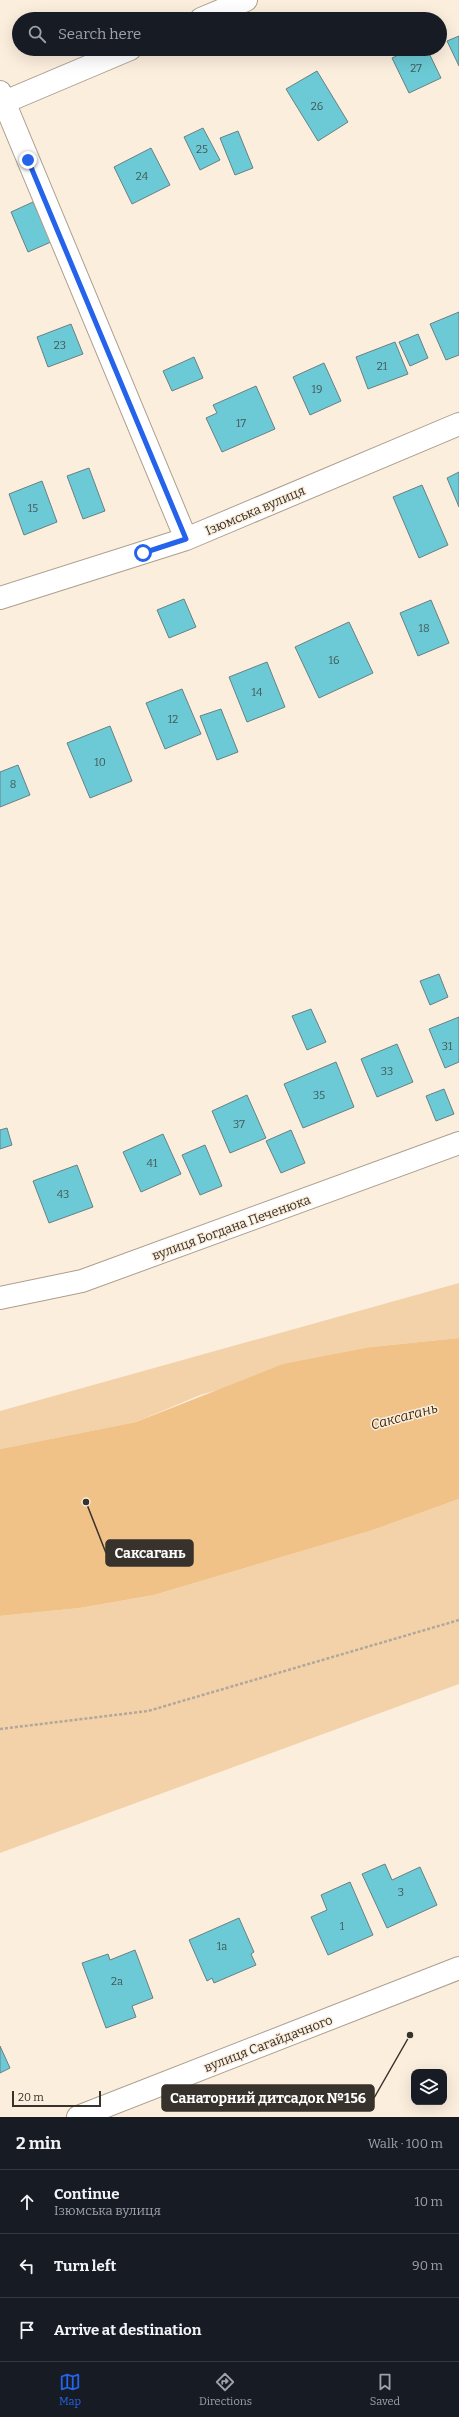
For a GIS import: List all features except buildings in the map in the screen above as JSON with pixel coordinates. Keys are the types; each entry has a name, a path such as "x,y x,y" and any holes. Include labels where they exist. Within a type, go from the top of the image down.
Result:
{"street":[{"path":"218,12 246,0"},
{"path":"112,56 1,99 186,539"},
{"name":"Ізюмська вулиця","path":"0,598 186,539 459,424"},
{"name":"вулиця Богдана Печенюка","path":"0,1298 82,1281 459,1143"},
{"name":"вулиця Сагайдачного","path":"78,2117 111,2111 459,1968"}],"path":[{"path":"0,1729 148,1711 459,1620"}],"shaded area":[{"path":"459,1283 459,1338 371,1347 200,1395 136,1422 0,1449 0,1411"},
{"path":"459,1499 459,1684 0,1853 0,1616 80,1608 154,1595 373,1530"}],"water":[{"path":"459,1338 459,1499 373,1530 154,1595 80,1608 0,1616 0,1449 136,1422 283,1364 371,1347"}],"place":[{"name":"Саксагань","path":"86,1502"},
{"name":"Санаторний дитсадок №156","path":"410,2035"}],"route":[{"path":"28,160 186,539 143,553"}]}
